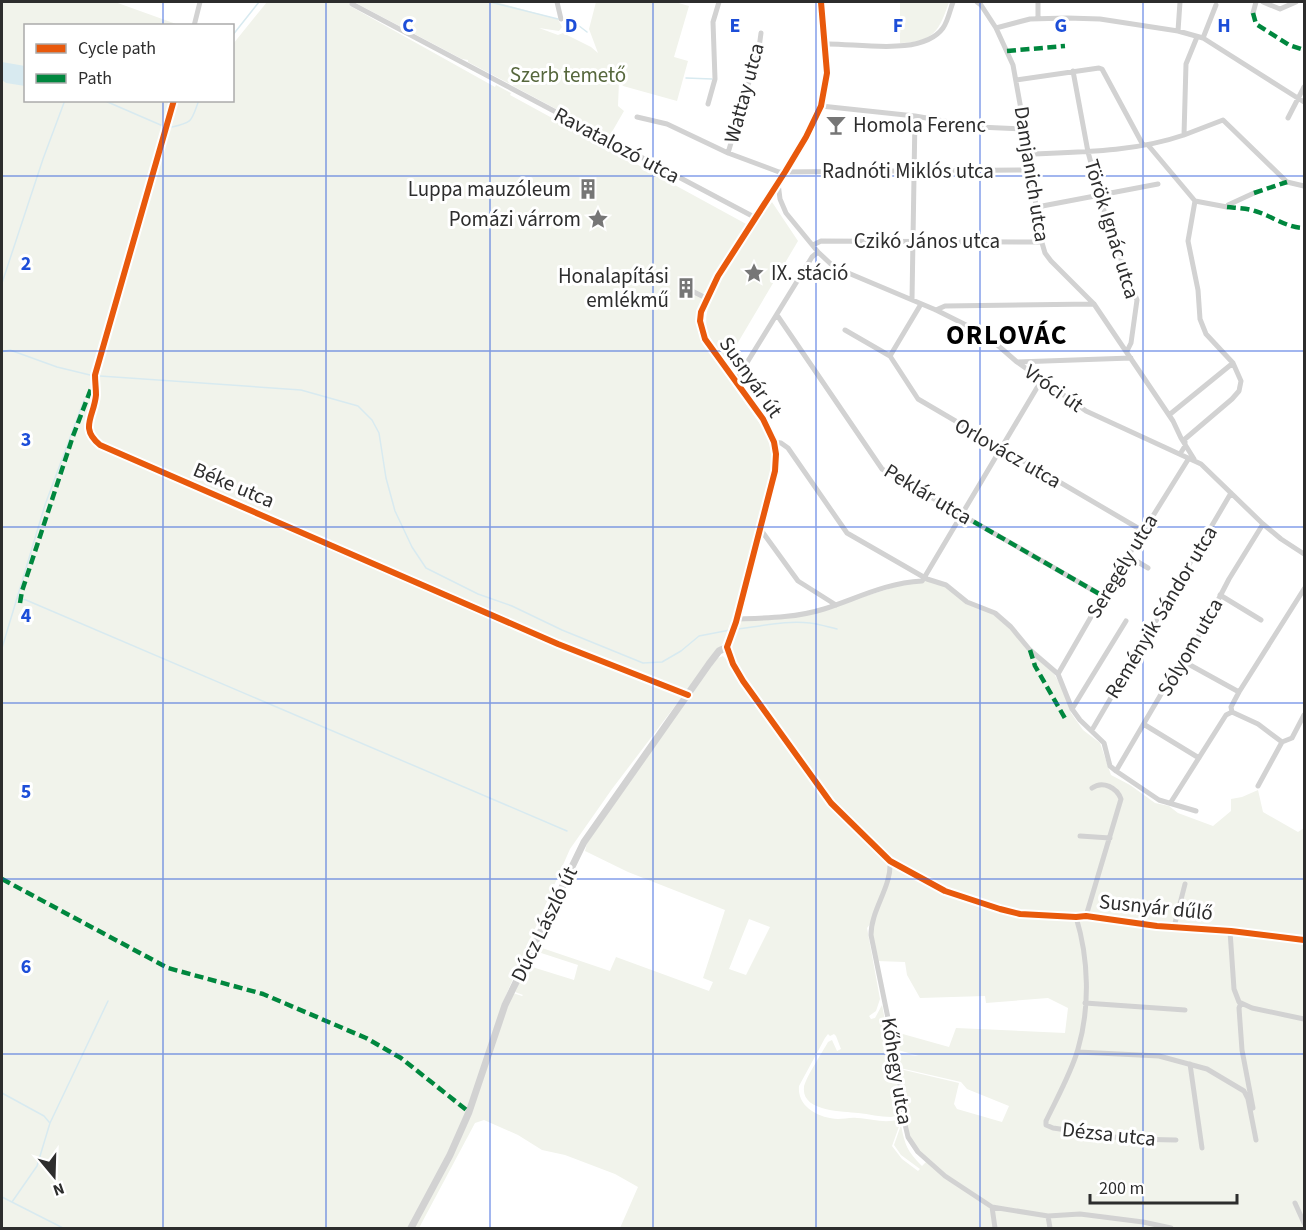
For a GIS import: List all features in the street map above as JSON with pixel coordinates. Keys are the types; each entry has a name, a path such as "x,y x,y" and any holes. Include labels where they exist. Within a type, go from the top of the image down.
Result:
{"street":[{"path":"195,24 200,2"},
{"path":"557,2 561,19"},
{"path":"708,104 715,79 713,22 719,2"},
{"name":"Susnyár út","path":"727,647 776,471 776,454 774,442 763,419 709,346 702,331 701,312 718,276 785,172 821,106 827,73 820,2"},
{"path":"825,44 894,46 921,44 943,28 953,2"},
{"name":"Damjanich utca","path":"976,2 983,7 996,28 1013,65 1045,253 1094,304 1169,415 1192,459"},
{"path":"1038,2 1038,19"},
{"path":"1178,32 1180,2"},
{"path":"1253,13 1256,2"},
{"path":"1263,2 1280,9 1296,2"},
{"name":"Ravatalozó utca","path":"352,4 756,218"},
{"path":"1184,135 1186,64 1216,6"},
{"path":"996,28 1022,20 1100,19 1178,32 1200,38 1305,102"},
{"name":"Wattay utca","path":"728,153 759,48 761,33"},
{"path":"1016,80 1102,69 1145,145 1195,201 1227,207 1254,193"},
{"name":"Török Ignác utca","path":"1073,71 1088,152 1109,230 1137,300 1131,343 1127,351"},
{"path":"1288,118 1305,87"},
{"name":"Béke utca","path":"173,102 95,375 96,396 88,426 91,437 100,445 558,644 687,695"},
{"path":"821,106 915,116 971,126 1025,129"},
{"path":"912,300 915,116"},
{"name":"Radnóti Miklós utca","path":"638,117 667,124 728,153 778,172 1032,171"},
{"path":"1029,154 1088,152 1145,145 1184,135 1223,120 1287,182 1305,186"},
{"name":"Vróci út","path":"778,183 780,199 786,213 818,252 840,270 936,310 986,335 1041,381 1086,411 1202,464 1263,524 1305,554"},
{"path":"1037,207 1158,184"},
{"path":"770,195 780,199"},
{"path":"1180,454 1185,446 1185,439 1239,391 1241,378 1233,363 1206,334 1200,319 1198,290 1188,241 1195,201"},
{"name":"Czikó János utca","path":"813,245 821,242 1042,242"},
{"path":"735,382 812,257 818,252"},
{"path":"692,291 706,298"},
{"path":"890,356 921,304"},
{"path":"936,310 945,306 1094,304"},
{"name":"Peklár utca","path":"777,315 882,469 1102,596"},
{"name":"Orlovácz utca","path":"845,330 890,356 918,399 1143,531"},
{"path":"1017,362 1131,358"},
{"path":"1169,415 1233,363"},
{"path":"734,626 836,605 878,588 922,581 1041,381"},
{"path":"774,442 781,443 788,448 847,533 924,578 946,585 967,602 995,614 1011,627 1030,650 1058,674 1072,709 1104,743 1110,766 1159,800 1196,811"},
{"name":"Seregély utca","path":"1058,674 1102,596 1122,570 1143,531 1192,459"},
{"name":"Reményik Sándor utca","path":"1092,730 1231,494"},
{"name":"Sólyom utca","path":"1116,771 1181,660 1202,631 1220,595 1263,524"},
{"path":"761,530 798,581 836,605"},
{"path":"1128,556 1148,568"},
{"path":"910,570 911,581"},
{"path":"1171,802 1226,715 1232,711 1239,692 1305,589"},
{"path":"1220,595 1261,620"},
{"path":"1072,709 1126,621"},
{"name":"Dúcz László út","path":"411,1228 450,1155 469,1112 496,1027 509,996 584,842 719,651 727,647"},
{"name":"Susnyár dűlő","path":"727,647 733,664 743,681 831,803 890,861 945,891 1020,914 1086,916 1131,923 1305,939"},
{"path":"1181,660 1239,692"},
{"path":"1232,711 1258,724 1282,742"},
{"path":"1258,786 1282,742 1292,738 1304,717"},
{"path":"1145,724 1199,758"},
{"path":"1086,916 1121,797 1105,784 1098,784 1092,788"},
{"path":"1080,836 1110,838"},
{"name":"Kőhegy utca","path":"890,861 890,874 872,918 871,935 898,1067 908,1137 918,1152 945,1176 992,1207 1048,1216 1080,1214 1172,1228"},
{"path":"1174,927 1185,884"},
{"path":"1076,917 1084,949 1085,1003 1084,1025 1078,1052 1159,1056 1207,1069 1244,1091 1253,1108"},
{"path":"1230,931 1234,989 1241,1004 1271,1013 1305,1019"},
{"path":"1085,1003 1185,1010"},
{"path":"1241,1004 1239,1019 1242,1050 1256,1140"},
{"name":"Dézsa utca","path":"1078,1052 1046,1121 1048,1126 1128,1139 1176,1140"},
{"path":"1190,1064 1202,1148"},
{"path":"1295,1203 1305,1223"},
{"path":"992,1207 995,1228"},
{"path":"1048,1216 1050,1228"}],"green space":[{"path":"2,2 115,2 176,24 24,24 24,102 234,102 234,43 267,2 349,2 350,6 748,225 702,296 697,323 704,345 768,435 773,466 732,619 723,643 612,789 570,849 502,1004 506,1011 513,993 523,995 515,992 533,952 539,947 610,971 616,957 709,991 713,982 703,978 725,910 628,872 585,851 587,843 705,674 718,658 723,656 727,660 726,642 733,619 784,617 821,610 924,578 946,585 967,602 995,613 1011,627 1034,656 1054,674 1063,689 1071,713 1083,730 1100,743 1111,775 1155,803 1169,806 1178,813 1213,826 1231,811 1231,799 1258,790 1263,812 1298,832 1304,828 1304,1228 620,1228 638,1187 615,1174 565,1155 542,1150 518,1135 484,1120 475,1123 419,1228 2,1228","holes":["749,919 770,927 746,975 729,969","874,919 872,935 876,961 905,962 907,975 920,998 985,996 986,1003 1048,998 1068,1008 1065,1033 956,1028 949,1047 892,1031 898,1050 919,1056 899,1054 897,1056 900,1068 961,1082 967,1089 1009,1106 1002,1122 957,1109 954,1104 959,1083 900,1069 905,1096 907,1129 914,1145 926,1162 922,1166 910,1152 905,1143 901,1125 894,1145 901,1155 920,1169 918,1171 902,1159 892,1146 900,1119 884,1121 831,1118 811,1110 805,1105 799,1093 799,1086 825,1038 828,1034 830,1036 834,1034 841,1049 837,1051 832,1040 828,1042 805,1083 805,1095 809,1101 824,1109 883,1117 895,1116 902,1107 882,1005 875,1018 871,1019 869,1016 876,1011 880,999 867,928","535,951 578,965 574,980 529,966"]},
{"name":"Szerb temető","path":"354,2 496,2 558,19 562,27 559,31 539,28 558,35 563,33 598,53 589,29 596,2 675,2 689,6 674,57 688,61 677,101 623,86 614,73 619,81 618,106 624,111 609,137 468,60 462,59"},
{"path":"900,2 949,2 942,20 933,33 921,40 900,43"},
{"path":"772,202 798,241 727,361 708,334 707,315 711,298 729,263"}],"shaded area":[{"path":"2,62 24,66 24,86 6,83 2,80"}],"waterway":[{"path":"234,33 259,2"},
{"path":"490,2 558,19"},
{"path":"565,21 574,22 587,32"},
{"path":"686,78 712,79"},
{"path":"2,283 64,102"},
{"path":"108,102 163,126"},
{"path":"172,127 191,120 198,102"},
{"path":"2,352 10,350 57,367 90,375"},
{"path":"100,376 301,390 358,406 372,420 379,433 386,478 395,511 412,547 426,568 478,594 512,606 562,630 643,663 662,662 681,651 699,636 730,630"},
{"path":"2,648 45,505 84,400"},
{"path":"17,598 567,831"},
{"path":"735,629 800,622 837,629"},
{"path":"12,1202 37,1166 50,1123 108,1001"},
{"path":"2,1093 44,1116 49,1122"},
{"path":"2,1197 63,1228"}],"marked path":[{"path":"1253,13 1256,24 1289,45 1304,50"},
{"path":"1007,51 1065,46"},
{"path":"1254,193 1287,182"},
{"path":"1227,207 1252,210 1292,226 1304,228"},
{"path":"20,603 73,436 92,386"},
{"path":"962,515 1103,596"},
{"path":"1030,650 1035,666 1066,720"},
{"path":"2,879 168,968 263,994 366,1038 401,1058 469,1112"}],"cycle path":[{"path":"821,2 827,73 821,106 785,172 718,276 701,312 700,321 705,339 763,419 774,442 776,454 775,471 736,622 727,647 733,664 831,803 890,861 945,891 1020,914 1086,916 1157,926 1231,931 1304,940"},
{"path":"173,102 95,375 95,403 89,422 90,433 94,439 100,445 558,644 688,695"}],"place":[{"name":"Homola Ferenc","path":"836,125"},
{"name":"Luppa mauzóleum","path":"588,189"},
{"name":"Pomázi várrom","path":"598,219"},
{"name":"IX. stáció","path":"754,273"},
{"name":"Honalapítási emlékmű","path":"686,288"}],"district":[{"name":"ORLOVÁC","path":"1007,335"}]}
